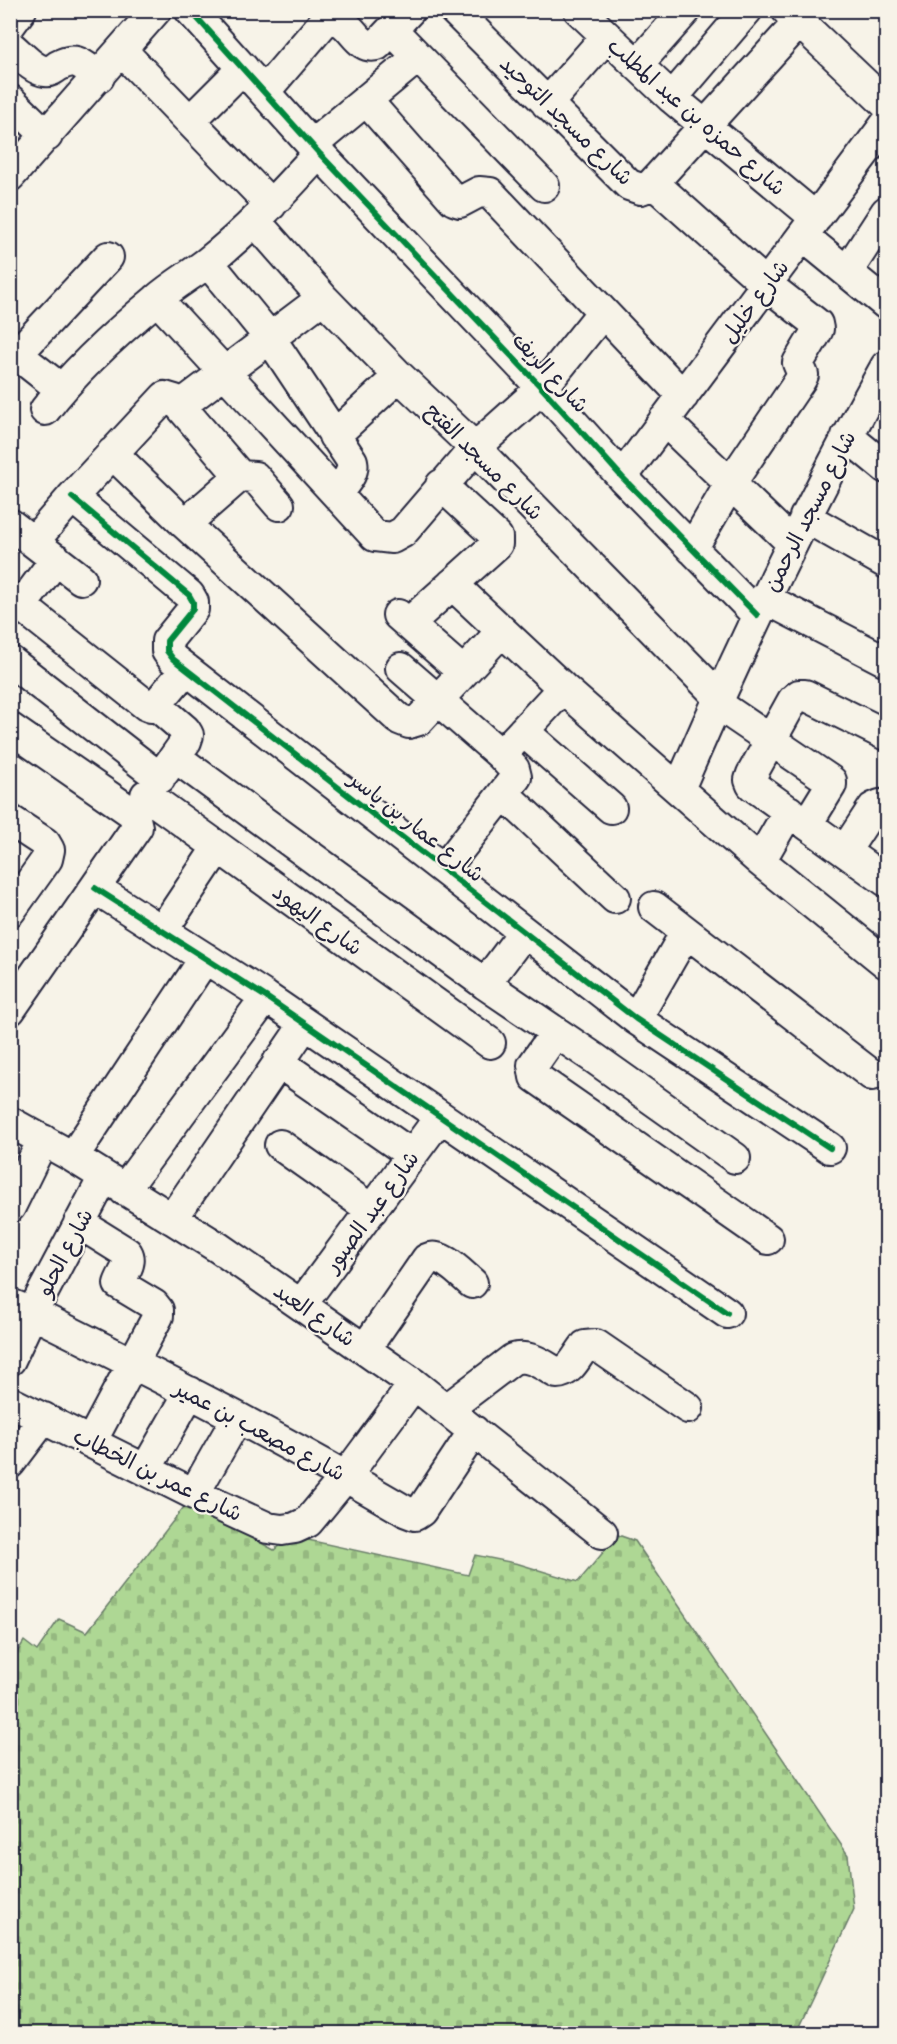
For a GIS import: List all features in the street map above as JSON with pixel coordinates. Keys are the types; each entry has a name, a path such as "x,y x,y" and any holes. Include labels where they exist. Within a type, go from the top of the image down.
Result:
{"street":[{"path":"10,25 21,10"},
{"path":"10,176 156,10"},
{"name":"شارع مسجد التوحيد","path":"454,10 629,185 641,189 651,185 661,190 766,285 817,324 818,328 798,363 803,375 801,379 730,484"},
{"path":"637,65 686,10"},
{"path":"672,98 747,10"},
{"path":"651,185 705,126 793,16 886,104"},
{"name":"شارع الريف","path":"208,17 243,68 316,149 692,549 760,607 886,661"},
{"path":"265,91 325,21 332,18 340,20 365,45 371,46 376,45 401,20 418,57 544,186"},
{"path":"548,104 598,21"},
{"name":"شارع حمزه بن عبد المطلب","path":"598,21 637,65 705,126 810,227 847,272 886,304"},
{"path":"10,46 44,71 51,71 67,61 74,60 99,77"},
{"name":"شارع مسجد الفتح","path":"122,51 190,121 263,213 323,298 399,376 475,448 717,700 771,741 831,781 831,785 798,818"},
{"path":"108,257 14,351 53,399 108,342 157,299 208,262 263,213 316,149 366,100 418,57"},
{"path":"38,68 10,99 47,136"},
{"path":"190,121 243,68"},
{"path":"366,100 454,200 460,202 479,192 490,193 682,396"},
{"name":"شارع خليل","path":"622,477 886,124"},
{"path":"847,272 886,212"},
{"path":"208,262 270,338 352,461 354,468 337,493"},
{"path":"180,406 323,298"},
{"path":"157,299 375,536 392,538 403,532 475,448 542,388 603,312"},
{"name":"شارع مسجد الرحمن","path":"679,789 760,607 847,436 886,366"},
{"path":"334,436 399,376"},
{"path":"186,669 156,705 152,707 146,705 16,601 34,542 72,497 165,397 171,398 180,406 240,476"},
{"path":"664,420 730,484 798,530 886,563"},
{"path":"847,436 886,468"},
{"path":"112,453 185,524 399,719 409,723 419,720 502,631"},
{"path":"185,524 240,476 255,477 279,505"},
{"path":"692,549 730,484"},
{"path":"441,485 497,537 497,544 452,584 403,620 463,672"},
{"name":"شارع عمار بن ياسر","path":"72,497 189,595 193,602 193,609 167,641 167,651 172,659 636,1019 830,1148"},
{"path":"34,542 81,579"},
{"path":"452,584 563,688 760,861 886,963"},
{"path":"10,661 154,786"},
{"path":"401,668 501,755 514,769 516,777 444,869"},
{"path":"501,755 563,688"},
{"path":"886,735 805,695 798,695 793,700 750,780 752,785 886,881"},
{"path":"10,1010 137,827 154,786 186,741 188,735 185,729 156,705"},
{"path":"10,728 154,786 485,984 735,1158"},
{"path":"524,730 611,808"},
{"name":"شارع اليهود","path":"154,786 218,847 490,1043"},
{"path":"504,794 615,898"},
{"path":"845,851 873,808 880,805 886,809"},
{"path":"760,861 798,818"},
{"path":"10,820 45,843 49,850 47,858 10,912"},
{"path":"162,931 218,847"},
{"path":"95,888 266,997 727,1313"},
{"path":"654,908 872,1075"},
{"path":"636,1019 686,932"},
{"path":"485,984 524,933"},
{"path":"73,1157 205,958"},
{"name":"شارع الحلو","path":"10,1360 21,1308 79,1223 266,997"},
{"path":"172,1219 305,1024"},
{"path":"556,1032 533,1065 536,1077 768,1239"},
{"path":"567,1099 594,1058"},
{"path":"278,1062 412,1155"},
{"name":"شارع عبد الصبور","path":"302,1305 440,1117"},
{"name":"شارع العبد","path":"10,1122 73,1157 219,1248 302,1305 447,1409 602,1533"},
{"path":"10,1207 43,1140"},
{"path":"280,1145 372,1210"},
{"path":"79,1223 127,1253 129,1262 119,1284 154,1305 158,1310 158,1316 91,1442"},
{"path":"365,1349 427,1259 440,1258 472,1283"},
{"name":"شارع مصعب بن عمير","path":"21,1308 190,1392 415,1515 421,1511 474,1431"},
{"path":"447,1409 513,1359 522,1356 529,1357 557,1373 562,1373 567,1371 585,1346 589,1344 596,1344 688,1408"},
{"path":"346,1476 414,1384"},
{"path":"146,1469 190,1392"},
{"name":"شارع عمر بن الخطاب","path":"10,1402 194,1494 268,1528 289,1529 308,1522 346,1476"},
{"path":"10,1463 44,1418"},
{"path":"194,1494 237,1418"}],"green space":[{"path":"187,1503 274,1550 290,1536 468,1575 475,1555 519,1564 578,1582 618,1535 635,1541 848,1855 854,1909 796,2033 11,2033 10,1664 24,1641 37,1651 59,1619 87,1632"}],"cycle path":[{"path":"190,10 319,153 542,388 622,477 757,615"},
{"path":"72,497 189,595 193,602 193,609 167,641 167,651 173,659 636,1019 830,1148"},
{"path":"95,888 266,997 727,1313"}]}
